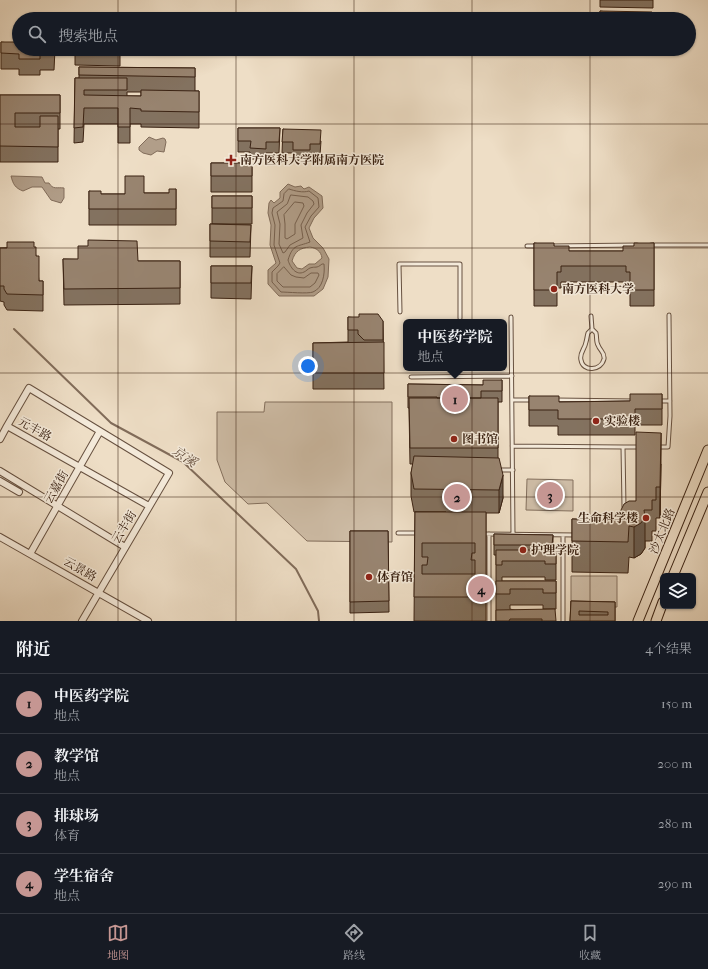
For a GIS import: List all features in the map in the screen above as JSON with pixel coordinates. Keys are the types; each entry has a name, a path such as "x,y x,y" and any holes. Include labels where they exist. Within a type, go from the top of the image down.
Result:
{"main road":[{"name":"沙太北路","path":"639,618 708,450"},
{"path":"674,573 708,492"},
{"path":"639,618 655,621 660,609"}],"street":[{"name":"元丰路","path":"149,506 7,426 29,388 169,472"},
{"path":"0,439 7,426"},
{"name":"云嘉街","path":"30,554 100,431"},
{"path":"0,471 125,547"},
{"name":"云丰街","path":"82,621 169,472"},
{"path":"0,481 19,492"},
{"name":"云景路","path":"0,537 148,621"}],"lane":[{"path":"527,246 708,245"},
{"path":"400,312 399,264 460,264 460,318"},
{"path":"653,447 668,446 670,401 669,315"},
{"path":"511,316 513,534"},
{"path":"591,316 592,329 596,333 598,346 603,351 604,358 602,365 596,368 588,368 582,363 580,358 587,342 588,333 592,329"},
{"path":"411,377 512,376"},
{"path":"512,400 536,400"},
{"path":"551,400 638,401"},
{"path":"654,401 670,401"},
{"path":"512,446 646,447"},
{"path":"622,447 624,514"},
{"path":"490,470 513,470"},
{"path":"398,533 421,533"},
{"path":"482,534 578,535"},
{"path":"489,534 489,621"},
{"path":"556,617 563,619 563,535"},
{"path":"489,588 497,588"},
{"path":"556,588 563,588"},
{"path":"489,616 497,617"}],"shaded area":[{"path":"265,402 392,402 392,542 307,541 267,503 248,504 225,482 217,460 217,412 264,412"},
{"path":"527,479 573,480 573,511 526,510"},
{"path":"571,576 617,576 617,607 571,607"}],"water":[{"path":"149,137 156,140 163,138 165,139 166,142 164,152 157,151 151,155 143,153 139,150 139,147"},
{"path":"11,176 42,177 45,183 49,183 52,187 64,188 64,198 61,203 51,200 42,187 32,187 23,191 18,189"},
{"path":"288,184 295,187 301,186 304,189 309,187 322,196 323,208 314,218 309,228 313,238 323,248 329,259 328,277 323,289 314,296 279,296 268,284 268,270 276,263 270,245 271,225 268,213 269,203 271,200 274,203 280,198 280,192","holes":["306,247 316,249 322,258 315,264 309,264 302,269 297,268 292,261 296,252"]}],"building":[{"path":"600,11 652,12 600,12"},
{"path":"1,42 12,42 12,54 1,53"},
{"path":"19,56 40,56 40,59 19,59"},
{"path":"79,67 195,68 195,77 79,75"},
{"path":"75,78 127,78 127,90 84,90 84,95 141,96 141,90 199,91 199,112 141,111 141,109 130,108 130,127 118,127 118,108 84,108 83,127 74,128"},
{"path":"0,95 60,95 60,113 15,113 15,127 40,127 40,116 58,116 58,147 0,146"},
{"path":"238,128 280,128 279,142 266,142 266,149 250,148 251,141 238,141"},
{"path":"283,129 321,130 320,144 310,144 310,150 293,150 293,142 282,142"},
{"path":"211,163 252,163 252,176 211,176"},
{"path":"125,176 144,176 144,193 169,193 169,189 176,189 176,209 89,209 89,191 101,191 101,194 125,194"},
{"path":"212,196 252,196 252,208 212,208"},
{"path":"210,224 251,225 250,242 210,241"},
{"path":"88,240 137,241 138,261 180,261 180,288 64,289 63,259 78,259 78,246 88,246"},
{"path":"7,242 34,242 34,247 36,247 36,256 39,256 39,281 43,281 43,295 7,294 4,286 0,286 0,248 7,248"},
{"path":"534,243 554,243 554,246 569,246 569,251 623,251 623,246 634,246 634,243 654,243 654,290 630,290 630,272 626,272 626,266 561,266 561,272 557,272 557,290 534,290"},
{"path":"211,266 252,266 251,283 211,283"},
{"path":"359,314 378,314 383,321 383,340 364,340 358,334 358,330 348,330 348,317 359,317"},
{"path":"384,342 384,373 313,373 313,343"},
{"path":"483,380 502,380 502,391 481,391 481,398 408,397 408,384 483,385"},
{"path":"630,394 662,394 662,409 635,409 635,419 558,419 558,410 529,410 529,396 559,396 559,402 630,401"},
{"name":"图书馆","path":"409,398 498,398 498,448 410,448"},
{"path":"636,432 661,433 660,487 656,487 656,500 652,500 652,510 644,510 645,517 641,523 634,527 629,526 628,542 572,541 572,519 619,520 619,514 624,504 629,501 636,501"},
{"path":"414,456 499,458 503,475 499,490 414,489 411,473"},
{"path":"415,512 486,512 486,597 414,597","holes":["422,543 475,543 475,553 472,553 471,560 475,560 475,574 422,574 422,565 427,565 428,557 422,557"]},
{"name":"体育馆","path":"350,531 388,531 389,601 350,602"},
{"path":"494,534 553,535 552,545 494,545"},
{"path":"496,550 556,550 556,564 545,564 545,561 502,561 502,565 496,565"},
{"path":"496,581 556,581 556,593 543,593 543,589 510,589 510,594 496,594"},
{"path":"571,601 615,602 615,621 570,621","holes":["579,611 608,612 608,615 579,615"]},
{"path":"555,609 556,621 542,621 542,619 510,619 509,621 496,621 496,610"}],"waterway":[{"name":"京溪","path":"14,329 111,423 183,462 296,569 318,611 319,621"}],"place":[{"name":"南方医科大学附属南方医院","path":"231,160"},
{"name":"南方医科大学","path":"554,289"},
{"name":"中医药学院","path":"455,399"},
{"name":"实验楼","path":"596,421"},
{"name":"图书馆","path":"454,439"},
{"name":"排球场","path":"550,495"},
{"name":"教学馆","path":"457,497"},
{"name":"生命科学楼","path":"646,518"},
{"name":"护理学院","path":"523,550"},
{"name":"体育馆","path":"369,577"},
{"name":"学生宿舍","path":"481,589"}]}
